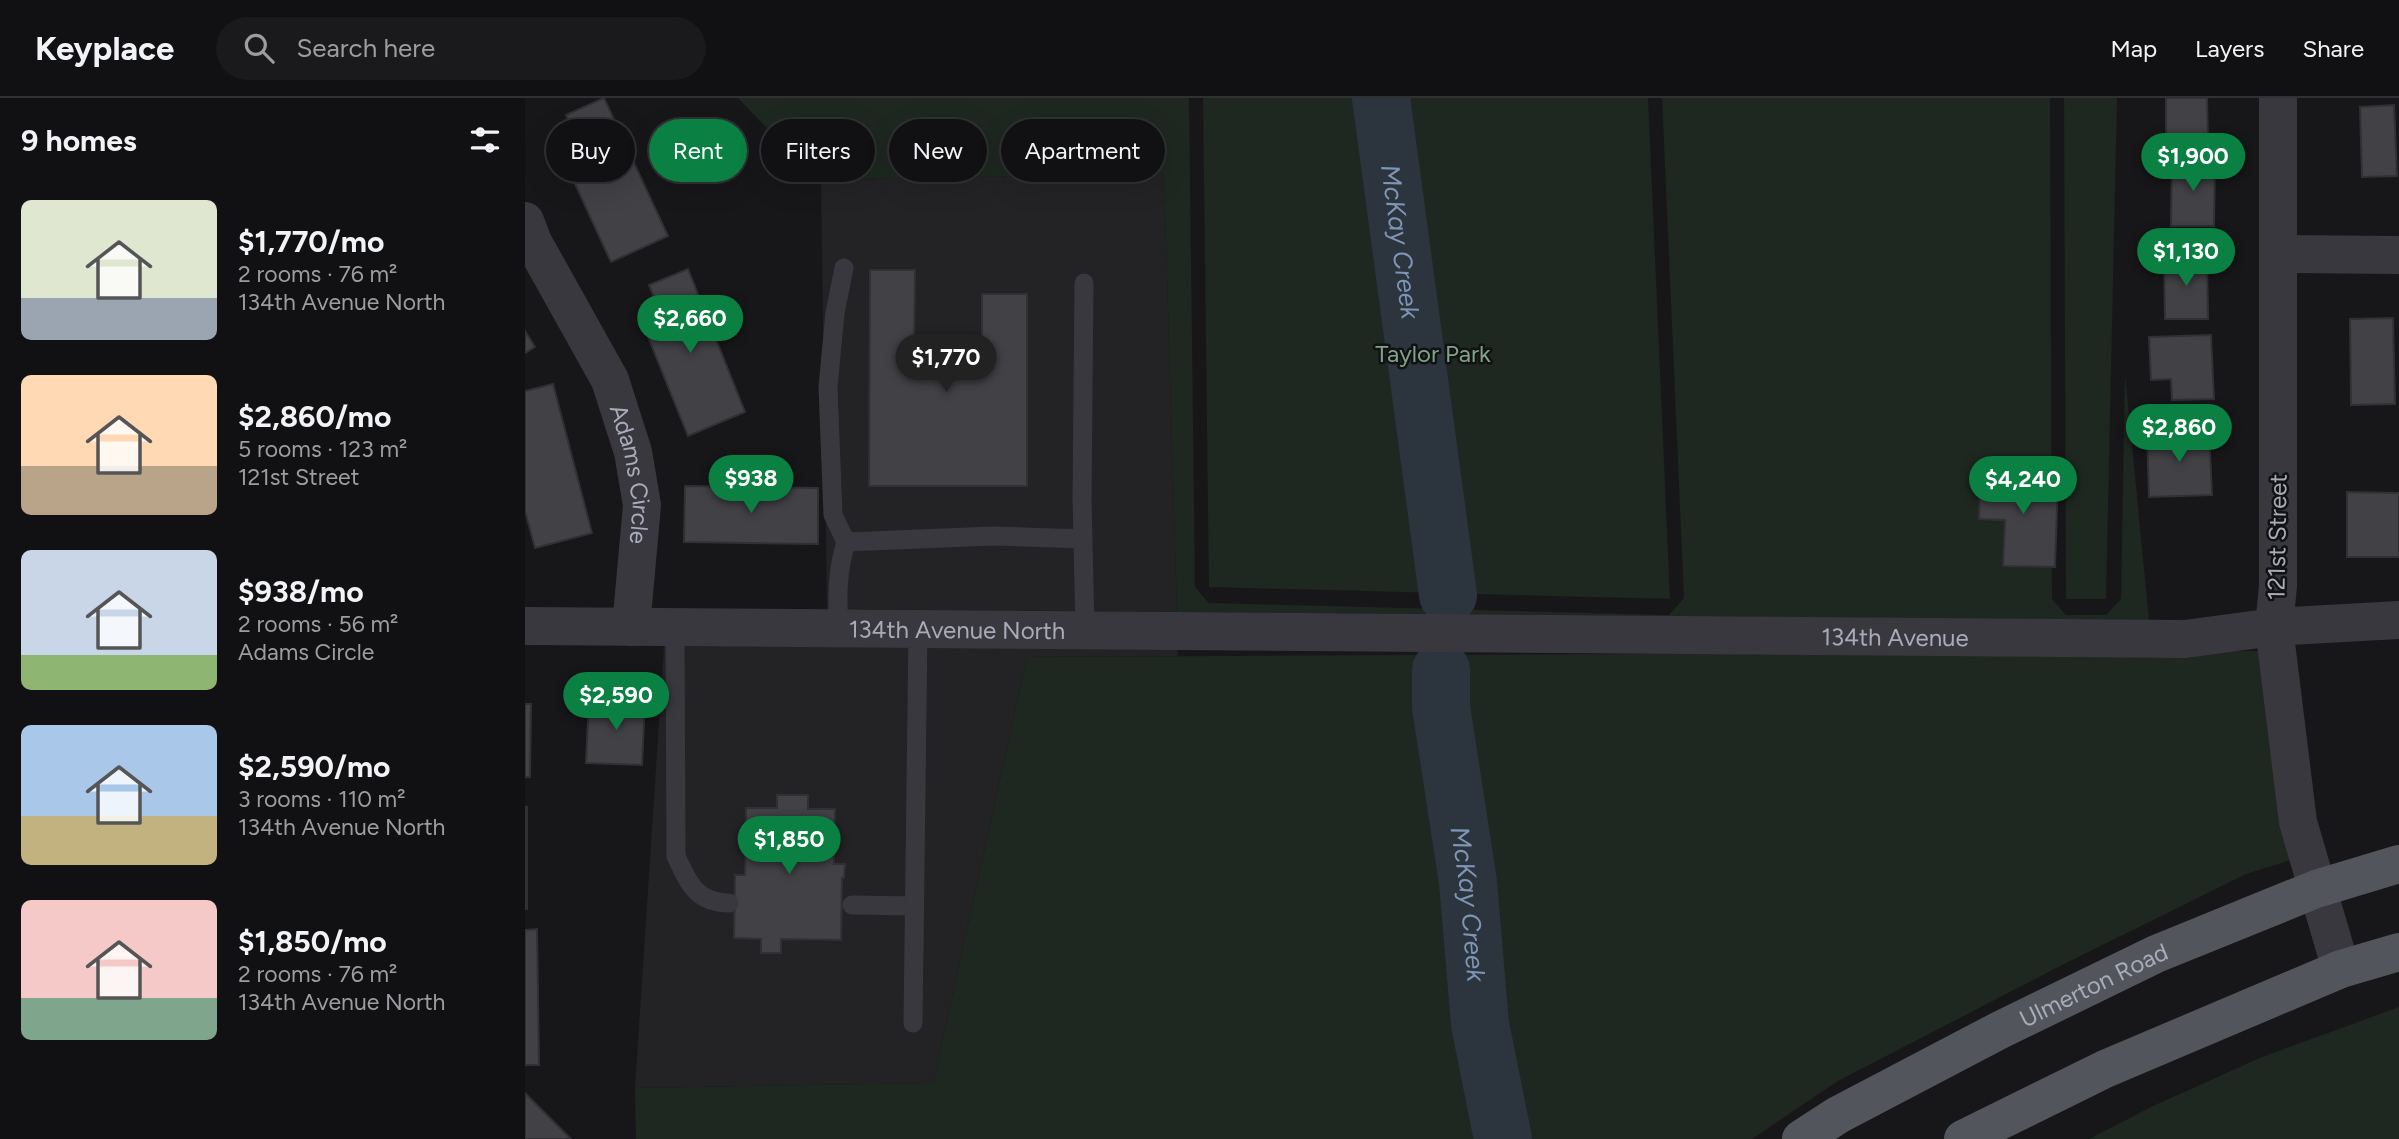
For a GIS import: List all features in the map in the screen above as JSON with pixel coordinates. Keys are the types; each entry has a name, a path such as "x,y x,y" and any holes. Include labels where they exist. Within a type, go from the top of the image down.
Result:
{"main road":[{"name":"Ulmerton Road","path":"1801,1139 1838,1115 2000,1030 2156,954 2316,889 2399,864"},
{"path":"1963,1139 2105,1069 2341,969 2399,951"}],"street":[{"name":"121st Street","path":"2278,98 2278,586 2274,627 2298,822 2341,969"},
{"name":"Adams Circle","path":"525,221 533,242 610,380 632,452 642,505 631,627"},
{"path":"2278,254 2399,255"},
{"name":"134th Avenue","path":"1391,631 2185,639 2274,627 2399,620"},
{"name":"134th Avenue North","path":"525,626 1391,631"}],"lane":[{"path":"839,628 836,592 840,561 846,542 834,515 828,387 835,313 844,268"},
{"path":"1084,283 1085,630"},
{"path":"846,542 993,536 1083,538"},
{"path":"675,627 676,856 688,881 701,897 729,903"},
{"path":"912,1023 918,629"},
{"path":"852,905 914,906"}],"shaded area":[{"path":"1001,176 1001,182 1164,182 1177,612 827,609 821,182 875,182 875,178 889,178 889,182 987,182 987,177"},
{"path":"664,646 1177,649 1178,656 1027,657 933,1083 635,1088"}],"green space":[{"path":"738,98 1189,98 1195,587 1209,603 1669,615 1684,598 1662,98 2050,98 2052,599 2066,615 2106,615 2121,599 2125,374 2149,620 1177,612 1164,182 1165,119 1001,119 1001,176 987,177 987,119 889,119 889,178 875,178 875,119 761,119 761,122"},
{"name":"Taylor Park","path":"1203,98 1648,98 1670,599 1209,587"},
{"path":"2064,98 2117,98 2106,599 2066,599"},
{"path":"2260,651 2291,860 2246,874 2064,964 1838,1081 1752,1139 636,1139 635,1088 933,1083 1027,657"},
{"path":"2399,1007 2399,1139 2089,1139 2153,1106 2262,1057"}],"building":[{"path":"604,98 614,119 568,119 566,115"},
{"path":"2166,98 2207,98 2208,141 2166,141"},
{"path":"2394,105 2397,176 2362,177 2360,107"},
{"path":"2172,160 2215,161 2214,226 2171,226"},
{"path":"635,165 668,236 611,262 574,182 635,182"},
{"path":"2164,256 2207,256 2208,319 2165,319"},
{"path":"688,269 745,412 688,436 640,317 659,309 649,285"},
{"path":"870,270 915,270 914,342 982,342 982,294 1027,294 1027,486 869,486"},
{"path":"2393,318 2395,404 2351,405 2350,319"},
{"path":"525,331 535,347 525,353"},
{"path":"2211,335 2214,399 2172,400 2171,379 2151,380 2149,337"},
{"path":"553,384 592,533 535,548 525,511 525,391"},
{"path":"2209,430 2212,495 2149,497 2147,433"},
{"path":"1980,473 2058,476 2055,567 2003,566 2005,520 1979,519"},
{"path":"685,486 818,488 818,544 684,542"},
{"path":"2347,492 2399,493 2399,557 2347,557"},
{"path":"589,698 645,700 642,765 586,763"},
{"path":"525,704 531,704 530,777 525,777"},
{"path":"777,795 808,795 808,809 835,809 834,864 845,864 842,878 841,940 781,939 781,953 761,953 761,939 734,938 735,875 745,875 746,808 777,808"},
{"path":"527,807 527,909 525,909"},
{"path":"537,929 539,1065 525,1065 525,930"},
{"path":"525,1093 571,1139 525,1139"}],"waterway":[{"name":"McKay Creek","path":"1381,98 1448,595"},
{"name":"McKay Creek","path":"1441,670 1441,707 1468,882 1480,1024 1503,1139"}]}
